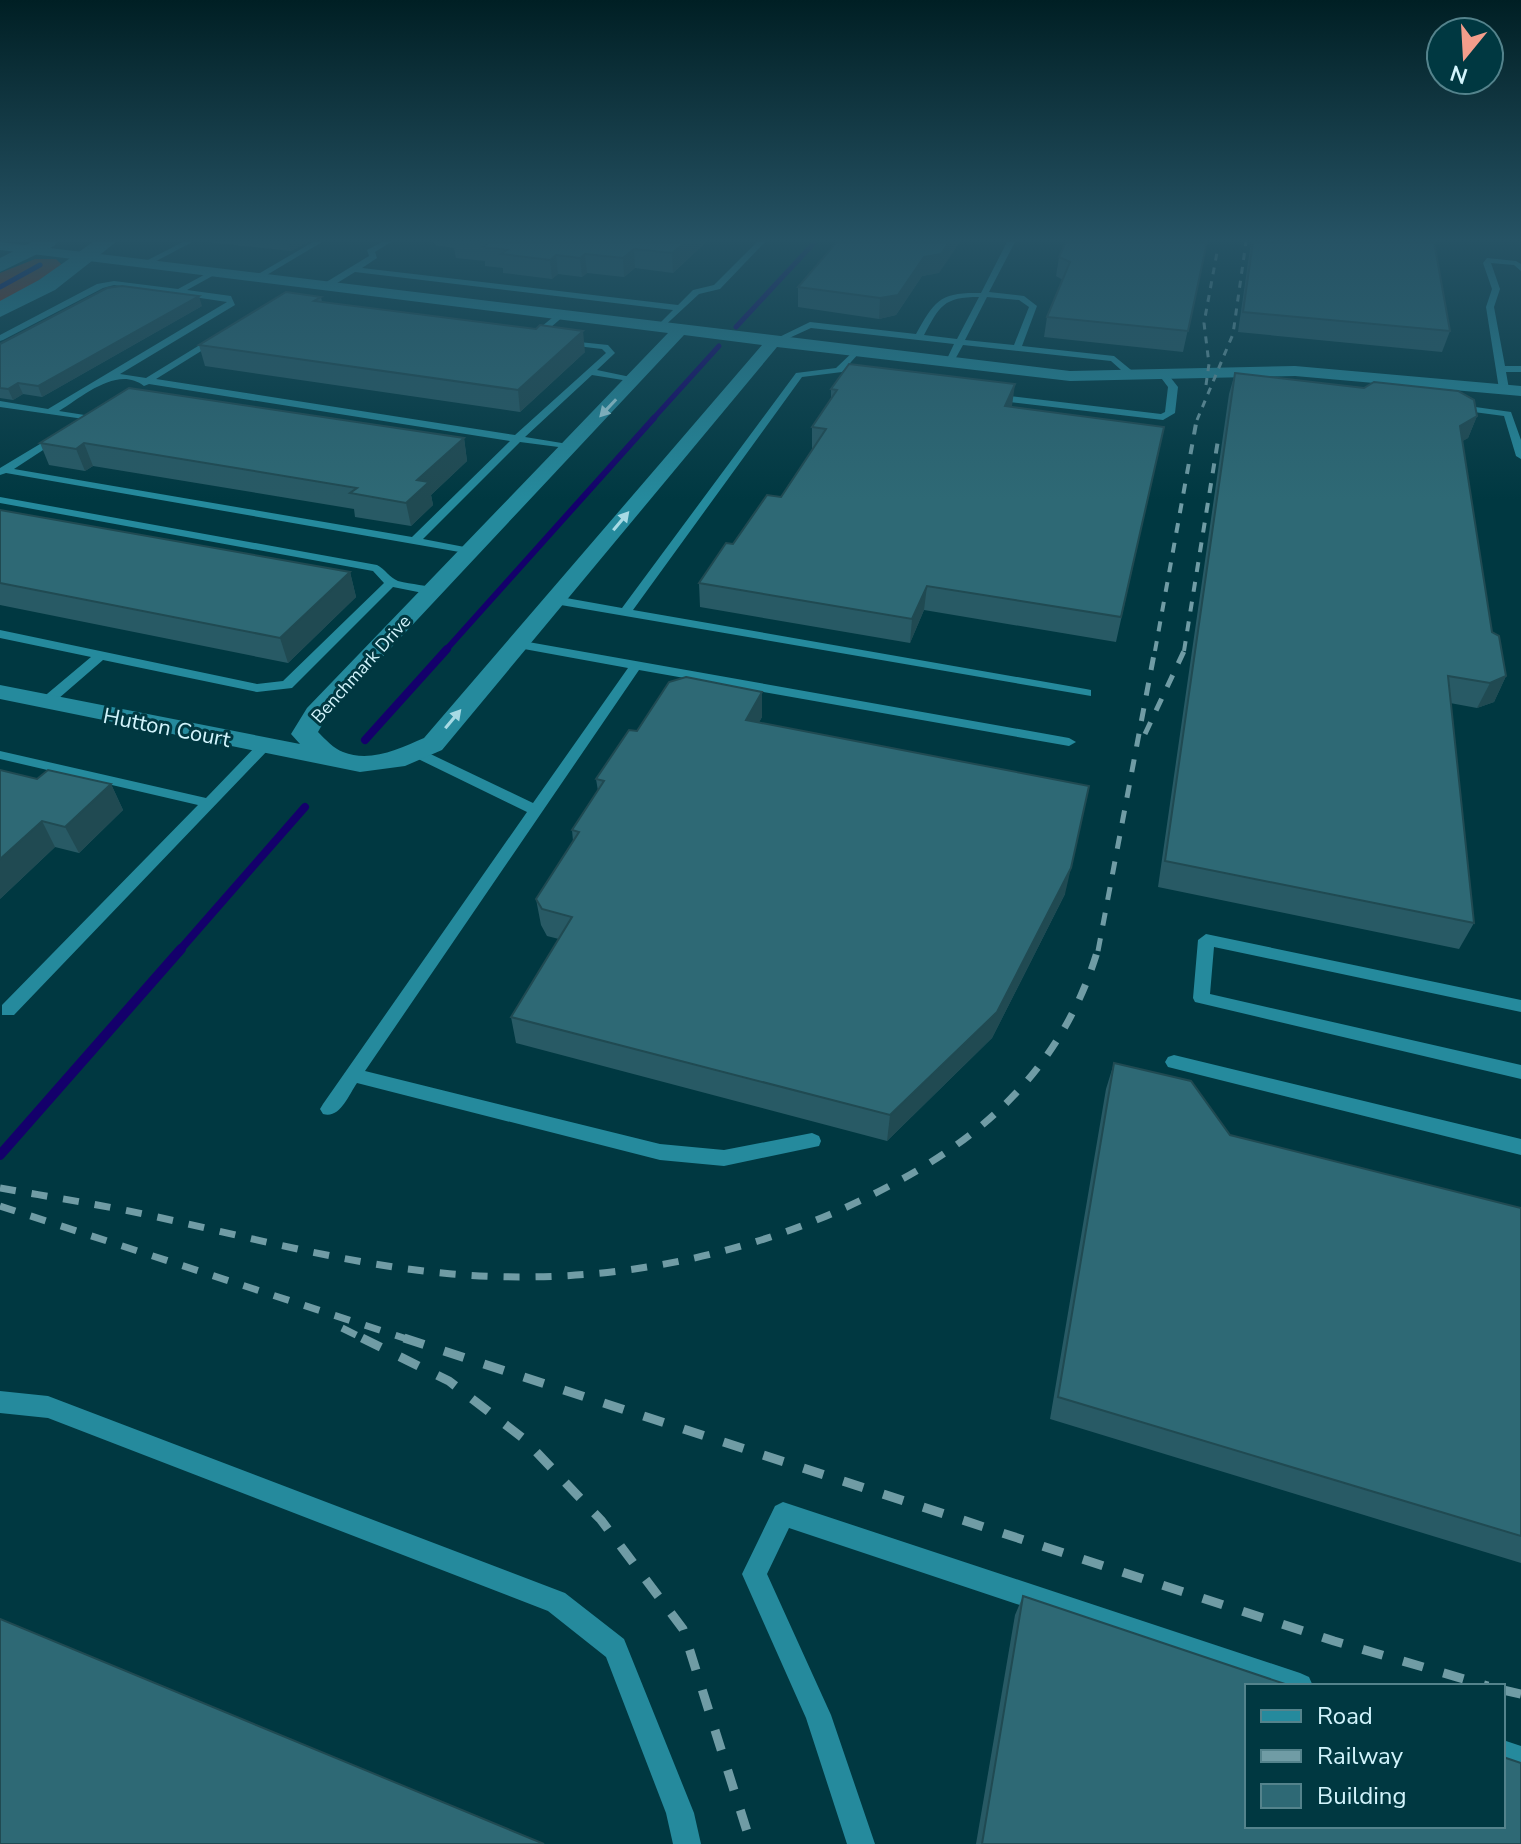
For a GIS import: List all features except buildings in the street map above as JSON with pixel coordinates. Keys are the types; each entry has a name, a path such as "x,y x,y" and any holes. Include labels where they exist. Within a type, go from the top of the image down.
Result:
{"street":[{"name":"Benchmark Drive","path":"335,760 304,734 316,713 635,379 669,328"},
{"path":"703,328 773,342 1070,376 1365,375 1512,390"},
{"path":"335,760 360,764 396,760 433,744 773,342"},
{"name":"Hutton Court","path":"0,692 335,760"}],"lane":[{"path":"50,412 190,328"},
{"path":"533,338 545,328"},
{"path":"773,342 803,328"},
{"path":"838,328 1114,359 1133,376"},
{"path":"919,337 924,328"},
{"path":"949,363 967,328"},
{"path":"1017,348 1025,328"},
{"path":"1493,328 1500,369 1512,390"},
{"path":"134,389 221,335"},
{"path":"415,541 517,439 611,353 605,347 518,336"},
{"path":"625,612 799,375 844,373 856,352"},
{"path":"1500,369 1521,369"},
{"path":"590,372 635,379"},
{"path":"111,375 570,447"},
{"path":"986,396 1163,417 1170,413 1173,387 1164,375"},
{"path":"0,404 88,418"},
{"path":"1449,407 1508,414 1521,457"},
{"path":"2,471 99,411"},
{"path":"2,471 471,551"},
{"path":"0,500 377,568 390,583 433,591"},
{"path":"0,634 257,688 287,685 390,583"},
{"path":"555,600 1086,693"},
{"path":"517,644 1069,742"},
{"path":"46,702 101,655"},
{"path":"329,1109 636,665"},
{"path":"8,1010 264,746"},
{"path":"415,752 535,810"},
{"path":"0,755 209,803"},
{"path":"1521,1006 1206,940 1201,998 1521,1072"},
{"path":"1174,1062 1521,1147"},
{"path":"352,1075 660,1152 724,1158 812,1141"},
{"path":"0,1402 48,1407 556,1602 615,1648 680,1813 687,1844"},
{"path":"861,1844 818,1715 754,1574 783,1514 1294,1684"}],"waterway":[{"path":"652,420 719,346"},
{"path":"445,651 654,418"},
{"path":"365,740 447,649"},
{"path":"179,951 305,807"},
{"path":"0,1155 181,949"}],"railway":[{"path":"1205,328 1209,364 1206,385"},
{"path":"1197,420 1234,328"},
{"path":"1155,651 1197,418"},
{"path":"1184,651 1219,434"},
{"path":"1098,951 1155,649"},
{"path":"1145,734 1185,649"},
{"path":"0,1188 134,1212 264,1242 414,1270 509,1277 566,1276 623,1271 679,1261 734,1248 840,1210 928,1164 961,1141 1020,1089 1045,1058 1084,989 1098,949"},
{"path":"0,1206 410,1340"},
{"path":"342,1328 362,1338"},
{"path":"362,1338 449,1381 524,1439 601,1520 683,1629 751,1844"},
{"path":"362,1338 366,1340"},
{"path":"404,1338 1334,1641 1481,1684"},
{"path":"1505,1690 1521,1694"}]}
